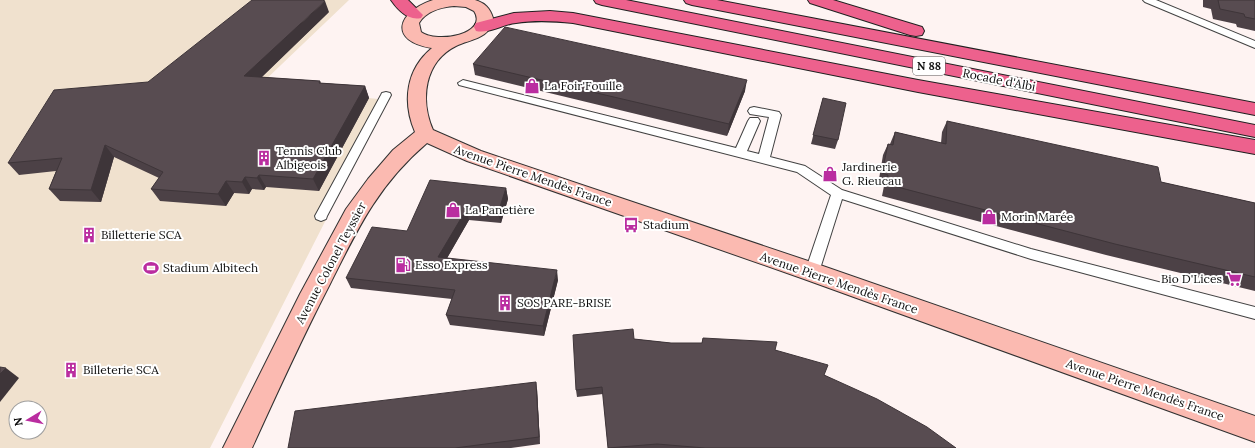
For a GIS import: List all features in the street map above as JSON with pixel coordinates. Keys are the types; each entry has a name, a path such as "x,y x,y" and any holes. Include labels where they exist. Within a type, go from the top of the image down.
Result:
{"highway":[{"path":"399,0 415,15"},
{"name":"Rocade d'Albi","path":"602,0 1255,131"},
{"name":"Rocade d'Albi","path":"692,0 1255,109"},
{"path":"816,0 904,28 1036,57 1071,74"},
{"path":"482,27 514,18 550,16 573,18 925,87 1174,134 1255,147"}],"main road":[{"path":"414,35 429,42 450,42 470,37 482,27 485,20 484,14 473,3 455,2 435,3 415,15 411,22 411,28 424,67"},
{"path":"425,134 418,121 416,91 424,67 432,57 450,42"},
{"name":"Avenue Pierre Mendès France","path":"425,134 474,156 812,272 1255,429"},
{"name":"Avenue Colonel Teyssier","path":"237,448 306,307 354,215 375,184 400,155 425,134"}],"lane":[{"path":"1148,0 1255,46"},
{"path":"463,83 801,169 838,193 890,208 1031,254 1255,313"},
{"path":"321,216 386,95"},
{"path":"740,153 754,116 775,115 764,159"},
{"path":"812,272 838,193"}],"shaded area":[{"name":"Stadium Albitech","path":"0,0 349,0 259,86 378,99 338,196 210,448 0,448"}],"building":[{"path":"252,0 325,1 244,76 320,81 319,83 365,86 313,179 259,175 257,178 245,177 242,182 226,181 218,194 151,189 163,172 105,145 91,190 49,189 62,158 8,163 54,90 148,82"},
{"path":"1218,0 1255,0 1255,19 1245,17 1244,14 1220,9"},
{"path":"505,27 747,80 729,124 473,64"},
{"path":"823,98 846,103 838,140 813,135"},
{"path":"947,121 1158,167 1161,182 1255,203 1255,277 1115,244 886,184 888,175 882,173 888,144 893,145 895,132 946,144"},
{"path":"430,180 506,188 498,213 466,210 438,257 557,270 543,326 446,315 455,290 346,278 372,227 407,231"},
{"path":"633,329 634,339 671,343 702,343 703,338 777,342 775,350 828,365 824,375 877,399 927,427 956,448 705,448 657,444 608,448 602,387 576,390 573,335"},
{"path":"0,367 6,368 0,374"},
{"path":"536,382 539,437 455,448 288,448 295,411"}],"place":[{"name":"La Foir'Fouille","path":"532,86"},
{"name":"Tennis Club Albigeois","path":"264,158"},
{"name":"Jardinerie G. Rieucau","path":"830,174"},
{"name":"La Panetière","path":"453,210"},
{"name":"Morin Marée","path":"989,217"},
{"name":"Stadium","path":"631,225"},
{"name":"Billetterie SCA","path":"89,235"},
{"name":"Esso Express","path":"403,265"},
{"name":"Stadium Albitech","path":"151,268"},
{"name":"Bio D'Lices","path":"1234,279"},
{"name":"SOS PARE-BRISE","path":"505,303"},
{"name":"Billeterie SCA","path":"71,370"}]}
